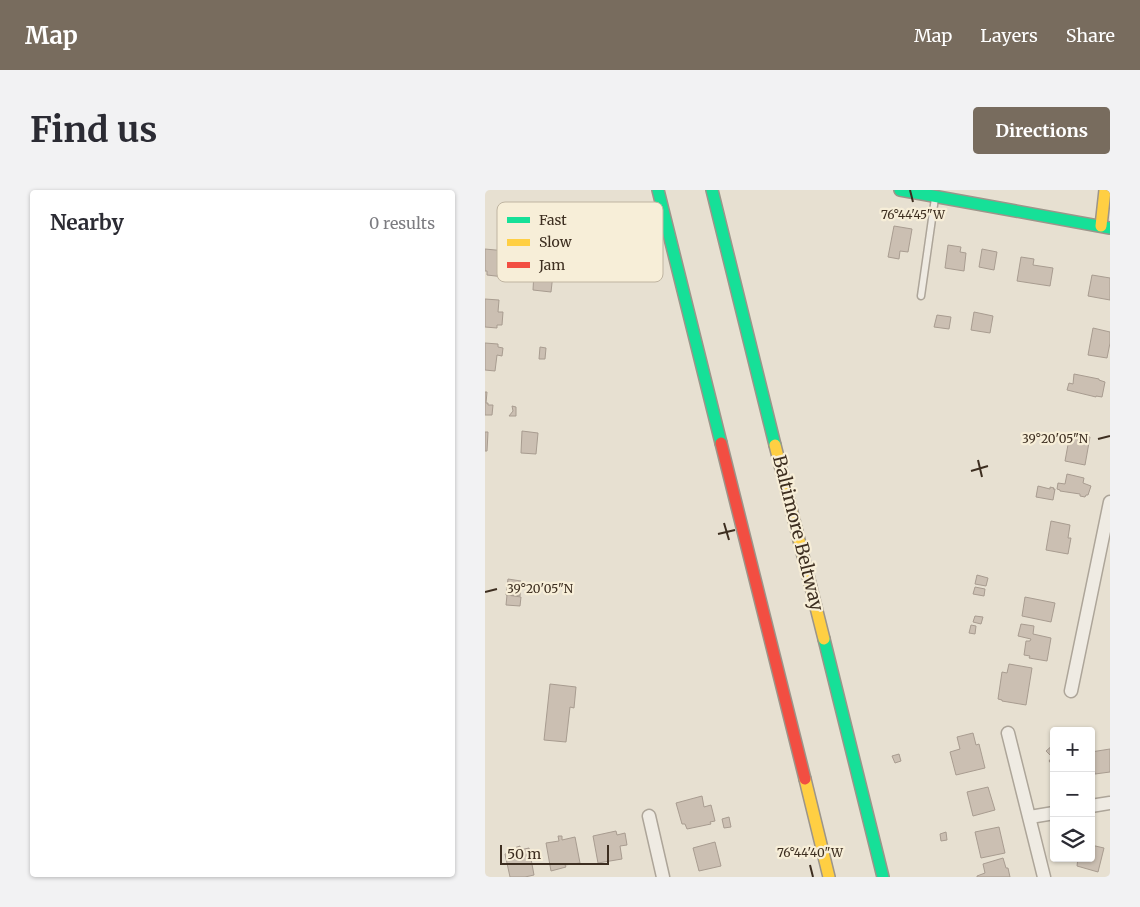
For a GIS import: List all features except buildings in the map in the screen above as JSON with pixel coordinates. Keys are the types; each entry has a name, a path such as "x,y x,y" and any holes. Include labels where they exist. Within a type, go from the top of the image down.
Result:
{"main road":[{"name":"Baltimore Beltway","path":"712,190 883,877"},
{"path":"900,190 1106,227 1105,190"},
{"path":"663,210 829,877"}],"street":[{"path":"1071,691 1110,502"},
{"path":"1008,733 1045,877"},
{"path":"1095,805 1110,803"},
{"path":"1029,817 1050,814"},
{"path":"649,816 663,877"}],"lane":[{"path":"921,296 936,197"}],"traffic: fast":[{"path":"658,190 661,202"},
{"path":"712,190 775,445"},
{"path":"900,190 1110,228"},
{"path":"663,210 721,443"},
{"path":"824,639 883,877"}],"traffic: slow":[{"path":"1101,226 1105,190"},
{"path":"775,445 824,639"},
{"path":"805,779 829,877"}],"traffic: jam":[{"path":"721,443 805,779"}]}
